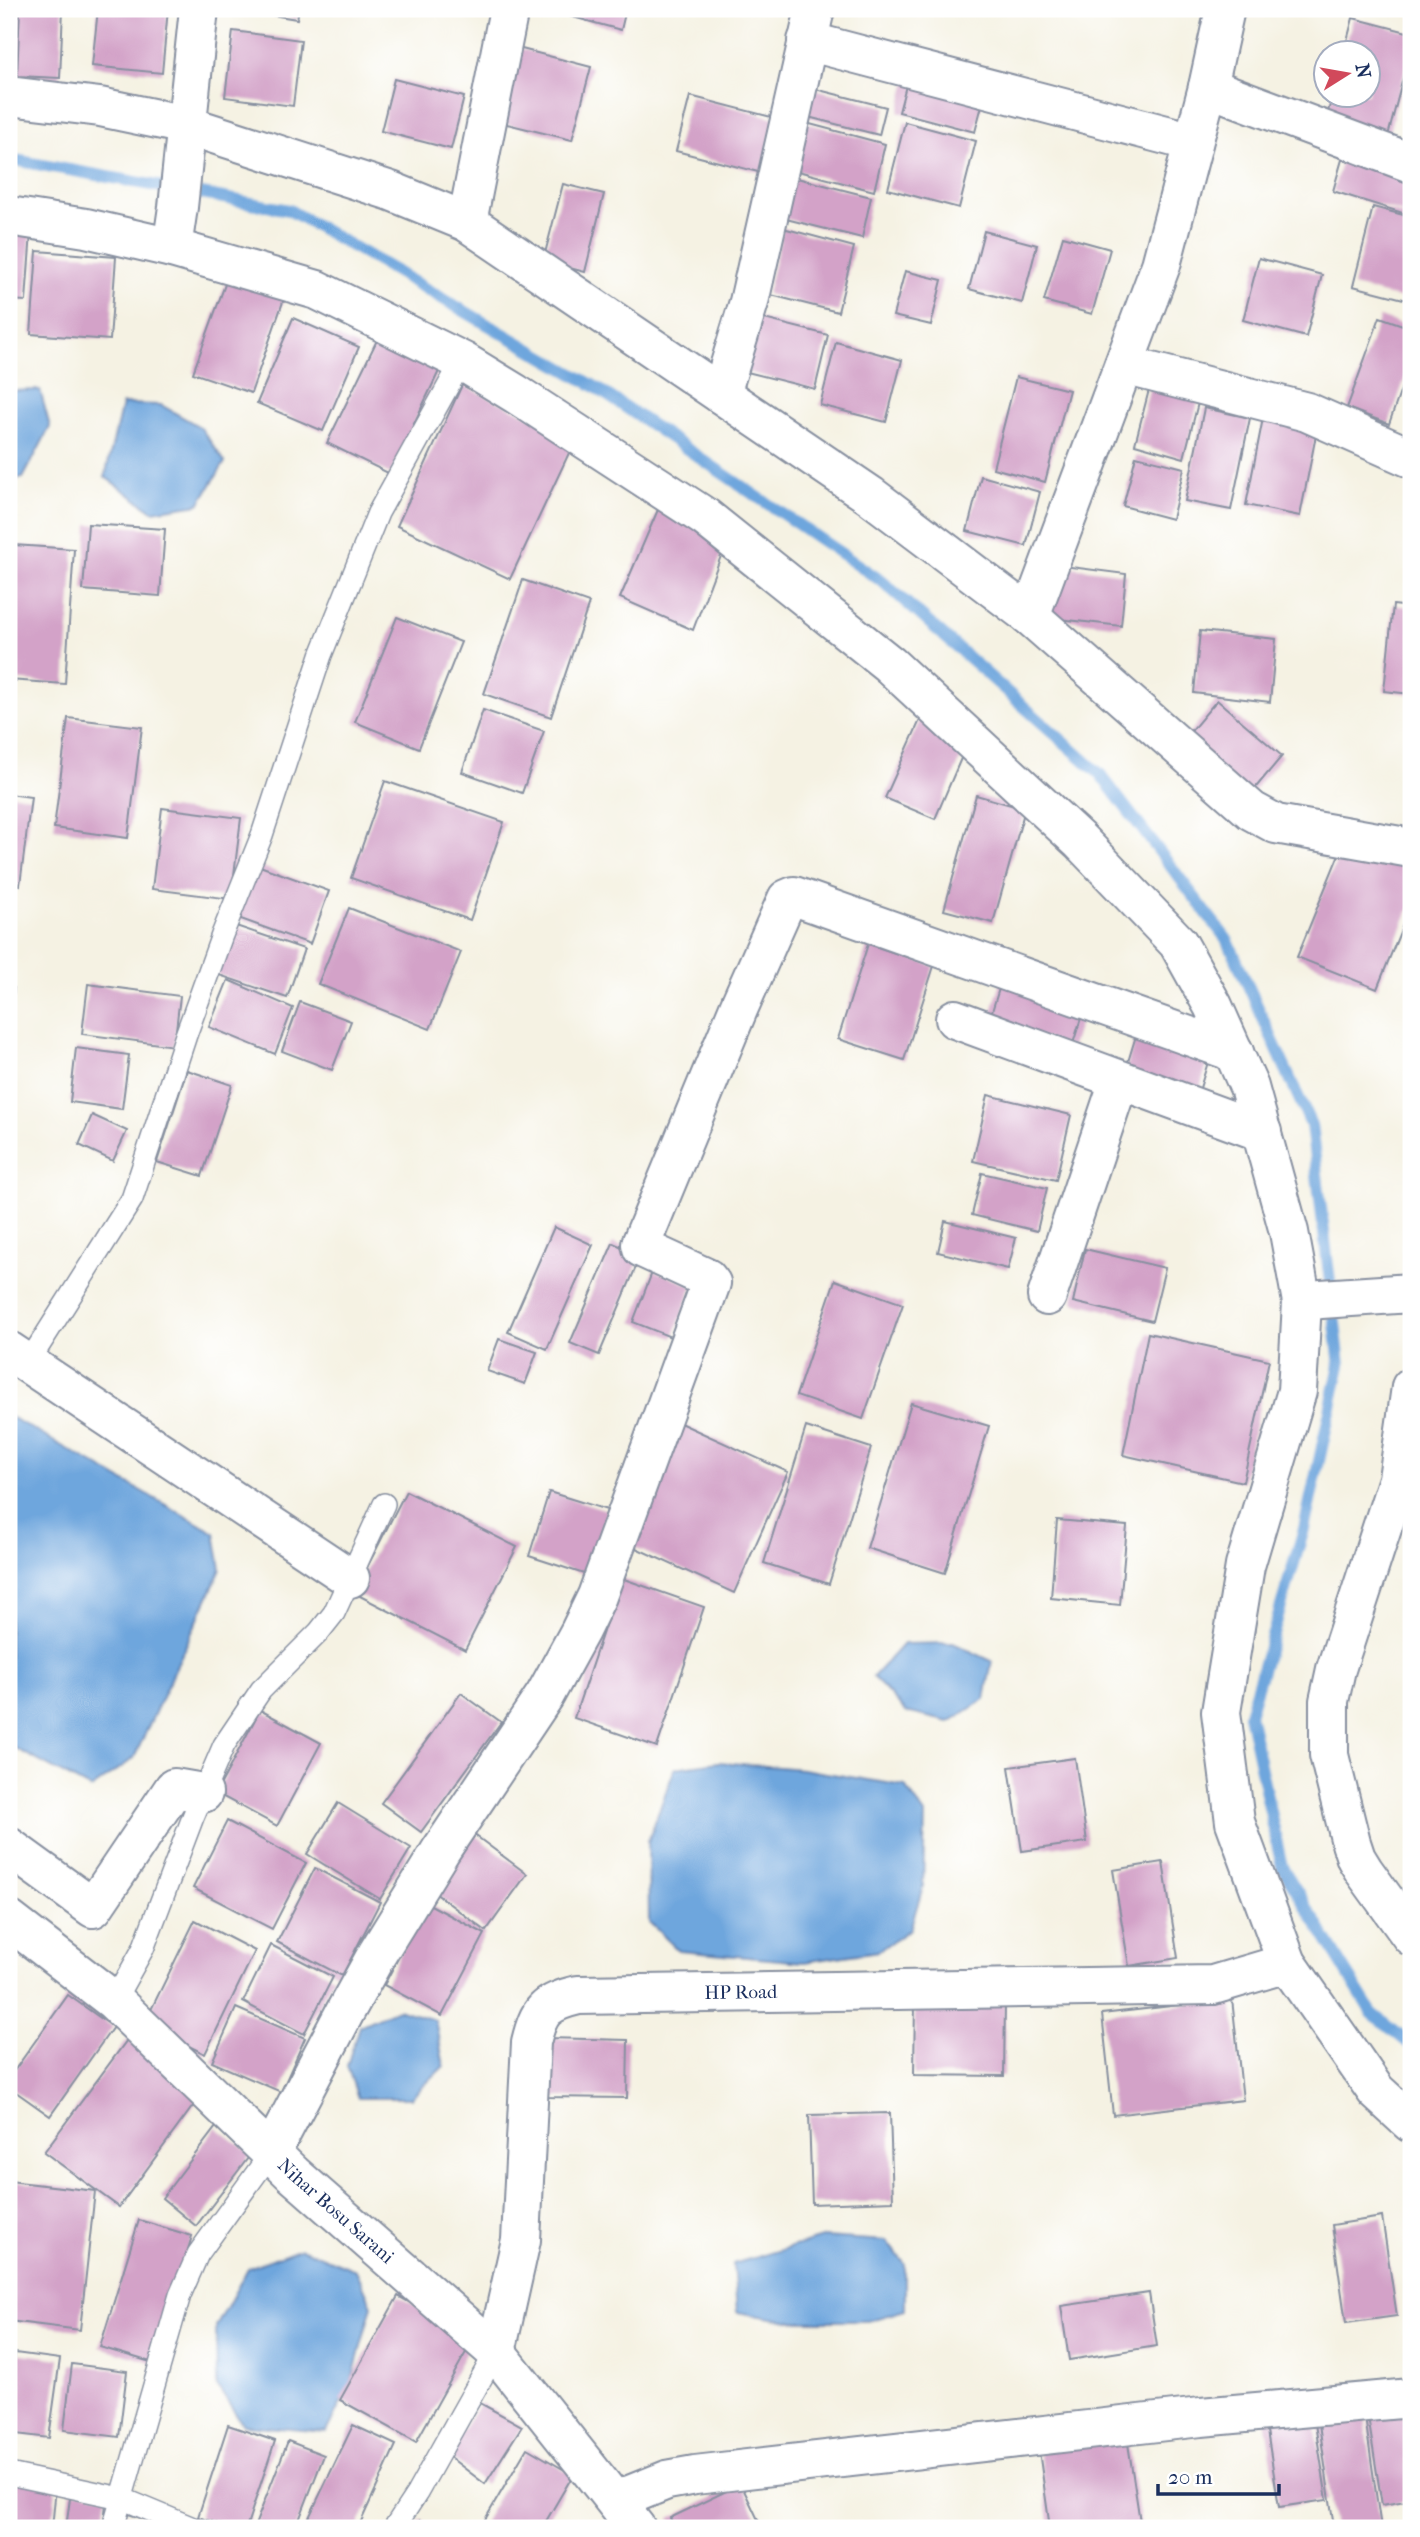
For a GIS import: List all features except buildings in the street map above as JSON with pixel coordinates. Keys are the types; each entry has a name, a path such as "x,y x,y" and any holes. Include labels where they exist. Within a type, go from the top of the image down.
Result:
{"street":[{"path":"172,248 199,9"},
{"path":"467,222 509,9"},
{"path":"1030,616 1161,265 1208,86 1225,9"},
{"path":"721,394 749,302 811,25 1193,142"},
{"path":"1208,86 1411,163"},
{"path":"9,96 100,107 185,140 391,191 467,222 871,496 1030,616 1252,811 1276,824 1411,848"},
{"path":"9,216 86,228 172,248 317,290 462,361 528,401 705,517 889,664 1080,841 1178,943 1213,1006 1249,1087 1289,1232 1312,1301 1297,1391 1245,1566 1221,1712 1234,1822 1287,1964 1376,2091 1411,2123"},
{"path":"1124,365 1307,412 1411,458"},
{"path":"271,2153 377,1954 441,1850 545,1695 597,1596 711,1283 708,1278 642,1248 641,1244 739,1007 787,899 797,897 1234,1052"},
{"path":"955,1019 1262,1132"},
{"path":"1047,1296 1119,1081"},
{"path":"1312,1301 1397,1294"},
{"path":"18,1357 350,1578"},
{"path":"1411,1387 1398,1479 1336,1669 1329,1701 1328,1734 1333,1773 1356,1858 1411,1936"},
{"path":"9,1847 93,1908 174,1788 203,1793"},
{"name":"Nihar Bosu Sarani","path":"9,1920 114,2001 271,2153 496,2352 625,2515"},
{"name":"HP Road","path":"496,2352 521,2240 531,2042 537,2017 554,2001 578,1995 1213,1985 1287,1964"},
{"path":"625,2515 667,2480 695,2475 1175,2420 1411,2398"}],"lane":[{"path":"18,1357 132,1199 222,935 262,835 326,642 378,513 462,361"},
{"path":"114,2001 148,1938 224,1745 261,1690 319,1632 334,1612 384,1504"},
{"path":"113,2528 189,2270 271,2153"},
{"path":"394,2528 417,2493 496,2352"},
{"path":"9,2474 121,2498 193,2528"}],"water":[{"path":"40,390 50,427 23,478 9,480 9,391"},
{"path":"122,404 161,405 200,427 225,462 199,504 153,511 105,477"},
{"path":"9,1416 215,1533 221,1569 134,1758 91,1789 9,1745"},
{"path":"953,1643 992,1661 985,1699 949,1722 906,1712 873,1677 903,1644"},
{"path":"718,1762 802,1769 905,1786 925,1814 923,1887 910,1929 878,1951 804,1962 679,1951 649,1922 648,1841 675,1768"},
{"path":"397,2009 435,2020 444,2066 411,2098 358,2098 347,2066 359,2026"},
{"path":"825,2237 886,2241 905,2264 905,2310 867,2321 789,2321 737,2312 733,2264"},
{"path":"301,2248 356,2270 372,2305 351,2384 326,2432 243,2425 217,2386 216,2327 248,2268"}],"waterway":[{"path":"9,159 289,210 594,386 883,582 1100,774 1228,941 1311,1125 1340,1365 1304,1529 1249,1714 1282,1867 1372,2013 1411,2045"}]}
